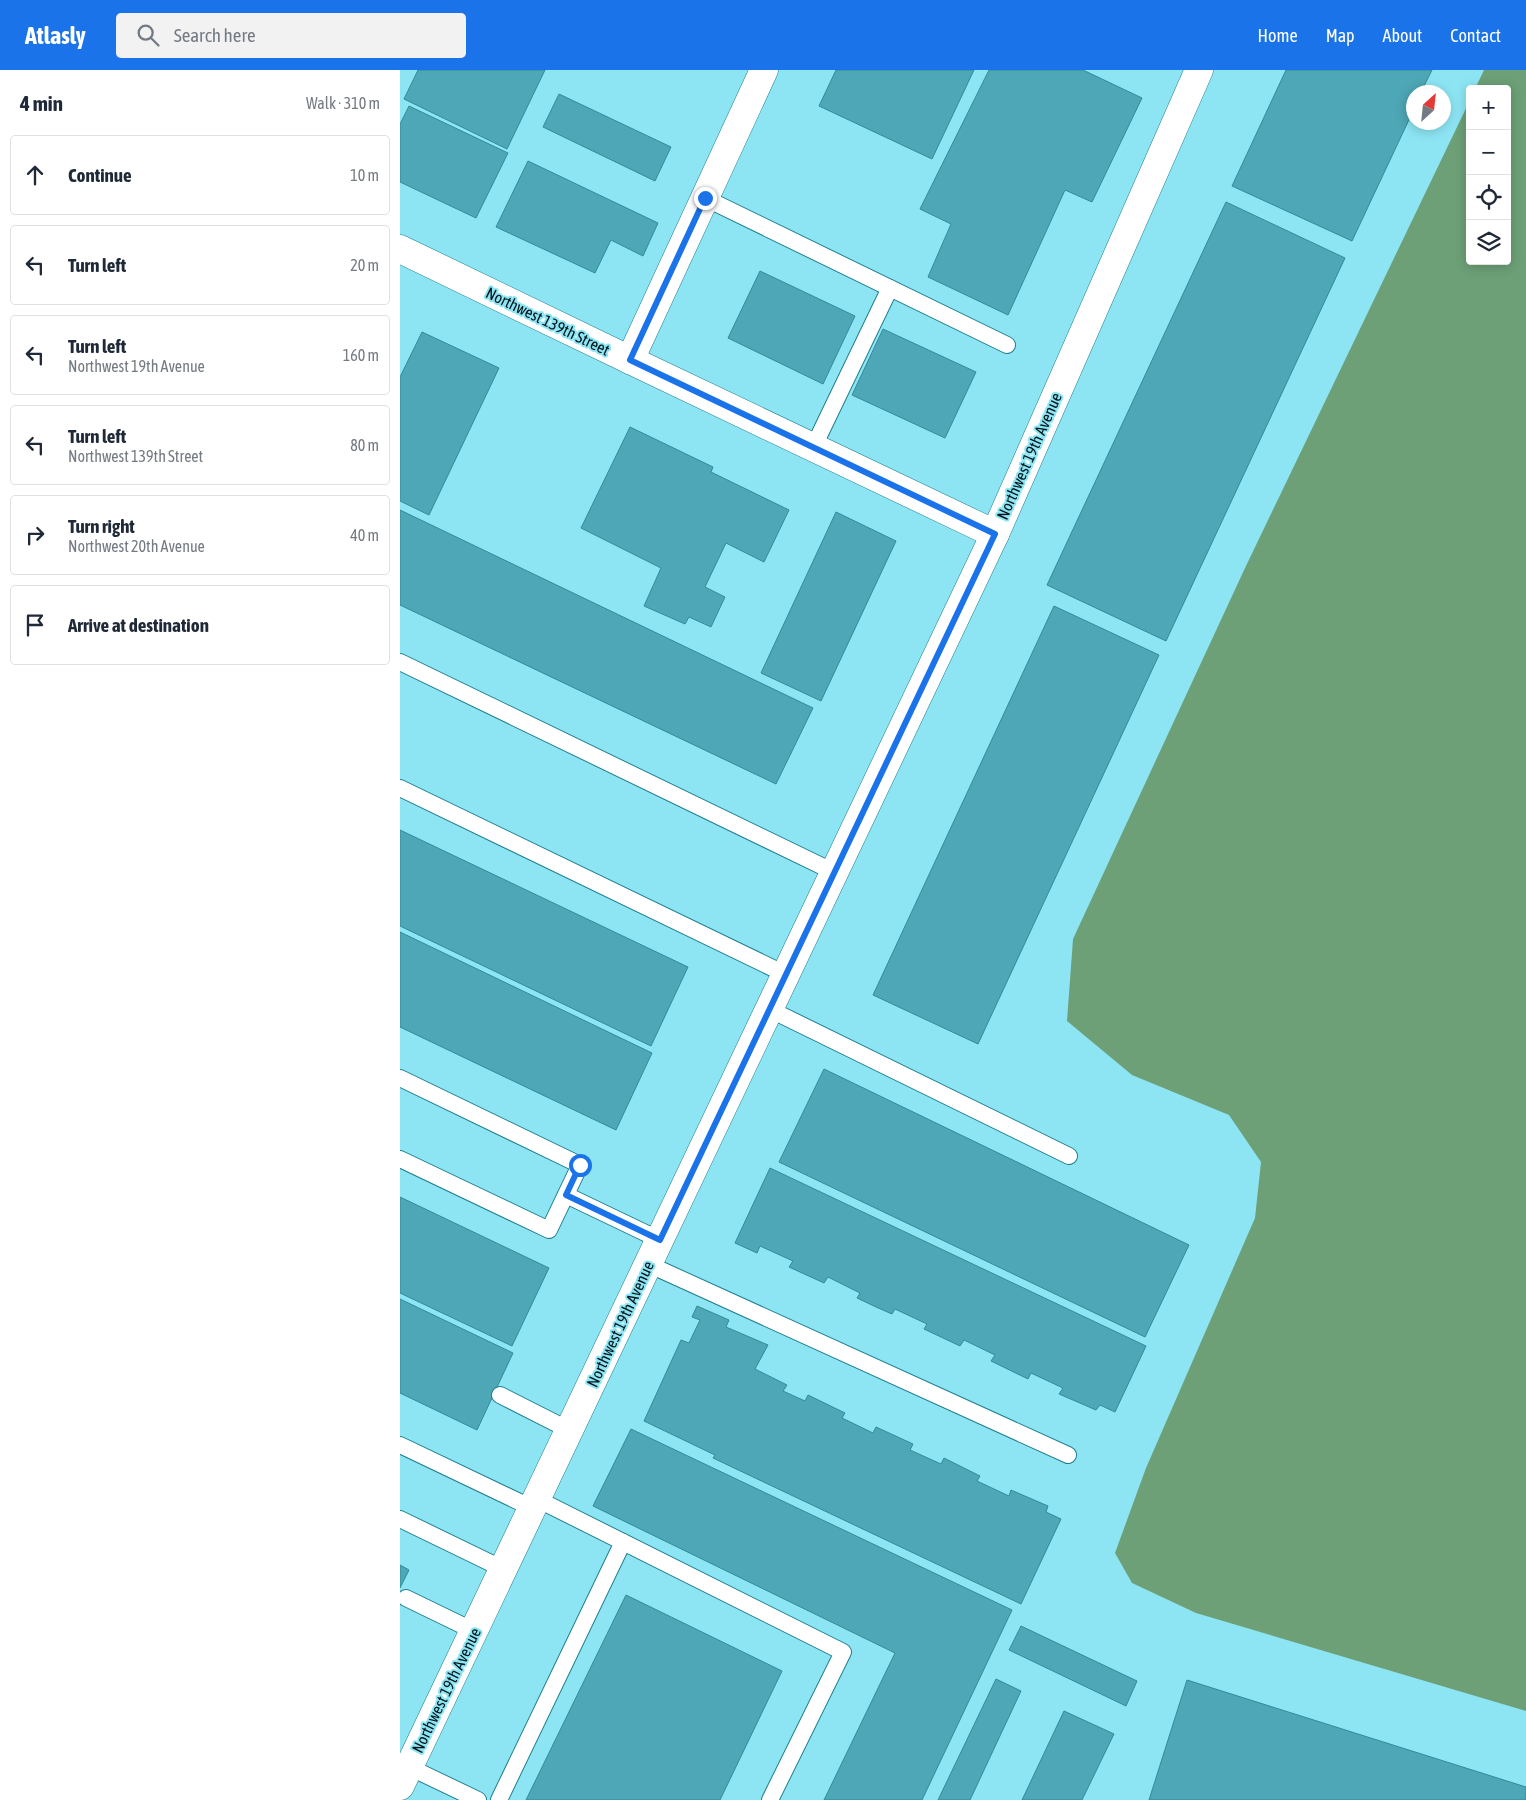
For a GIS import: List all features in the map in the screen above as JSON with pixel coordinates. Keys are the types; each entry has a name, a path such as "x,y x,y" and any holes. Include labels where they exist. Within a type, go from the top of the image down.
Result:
{"street":[{"path":"630,360 764,70"},
{"name":"Northwest 19th Avenue","path":"405,1776 995,534 1199,70"},
{"name":"Northwest 139th Street","path":"400,248 995,534"}],"lane":[{"path":"705,198 1007,345"},
{"path":"813,448 890,288"},
{"path":"400,662 834,872"},
{"path":"400,788 786,974"},
{"path":"769,1009 1069,1156"},
{"path":"400,1078 580,1165 550,1230 400,1159"},
{"path":"566,1195 660,1240"},
{"path":"648,1264 1068,1456"},
{"path":"500,1395 569,1430"},
{"path":"400,1445 622,1542 843,1652 770,1800"},
{"path":"400,1519 503,1569"},
{"path":"499,1800 622,1542"},
{"path":"406,1598 474,1631"},
{"path":"405,1776 478,1800"}],"shaded area":[{"path":"1484,70 1526,70 1526,1711 1196,1613 1132,1583 1115,1553 1146,1468 1255,1218 1261,1162 1229,1115 1132,1075 1067,1021 1073,939 1245,568 1466,108 1466,265 1511,265 1511,85 1477,85"}],"building":[{"path":"418,70 545,70 507,149 404,99"},
{"path":"836,70 974,70 932,159 819,106"},
{"path":"989,70 1083,70 1142,98 1092,202 1065,190 1008,315 928,277 951,224 920,209"},
{"path":"1286,70 1432,70 1424,85 1406,85 1406,126 1352,241 1232,186"},
{"path":"559,94 671,147 655,181 543,127"},
{"path":"409,106 508,153 476,218 400,182 400,124"},
{"path":"528,161 658,223 643,256 611,240 595,273 496,227"},
{"path":"1226,202 1345,258 1166,641 1047,585"},
{"path":"760,271 855,316 823,384 728,338"},
{"path":"883,329 976,372 945,438 852,395"},
{"path":"422,332 499,368 429,515 400,501 400,377"},
{"path":"630,427 713,467 711,472 789,510 764,562 726,543 705,587 725,597 711,627 689,617 685,624 644,606 661,568 581,528"},
{"path":"400,510 813,708 776,784 400,605"},
{"path":"836,512 896,541 821,701 761,673"},
{"path":"1054,606 1159,655 978,1044 873,995"},
{"path":"400,830 688,967 651,1046 400,926"},
{"path":"400,932 652,1053 616,1130 400,1027"},
{"path":"824,1069 1189,1245 1145,1337 779,1162"},
{"path":"770,1168 1146,1346 1115,1412 1100,1405 1096,1410 1059,1394 1063,1388 1031,1373 1028,1379 991,1361 995,1355 964,1340 960,1346 924,1329 927,1324 895,1309 892,1314 876,1307 857,1298 860,1293 828,1277 824,1283 789,1267 793,1261 760,1246 757,1253 735,1243"},
{"path":"400,1197 549,1268 512,1346 400,1293"},
{"path":"400,1299 513,1353 477,1430 400,1393"},
{"path":"697,1306 729,1320 726,1327 768,1345 755,1369 787,1385 783,1391 805,1401 808,1395 845,1413 842,1418 873,1433 876,1427 913,1444 910,1450 941,1464 944,1458 980,1476 977,1481 1009,1496 1011,1490 1048,1506 1046,1512 1061,1519 1021,1604 713,1458 715,1455 644,1421 681,1340 689,1343 700,1320 692,1317"},
{"path":"631,1429 1012,1610 922,1800 824,1800 895,1653 593,1506"},
{"path":"400,1565 409,1570 400,1588"},
{"path":"626,1595 782,1671 720,1800 526,1800"},
{"path":"1021,1626 1137,1681 1126,1706 1009,1650"},
{"path":"996,1679 1021,1691 970,1800 938,1800"},
{"path":"1187,1680 1526,1787 1526,1800 1149,1800"},
{"path":"1064,1711 1114,1734 1082,1800 1022,1800"}],"route":[{"path":"580,1165 566,1195 660,1240 995,534 630,360 705,198"}]}
